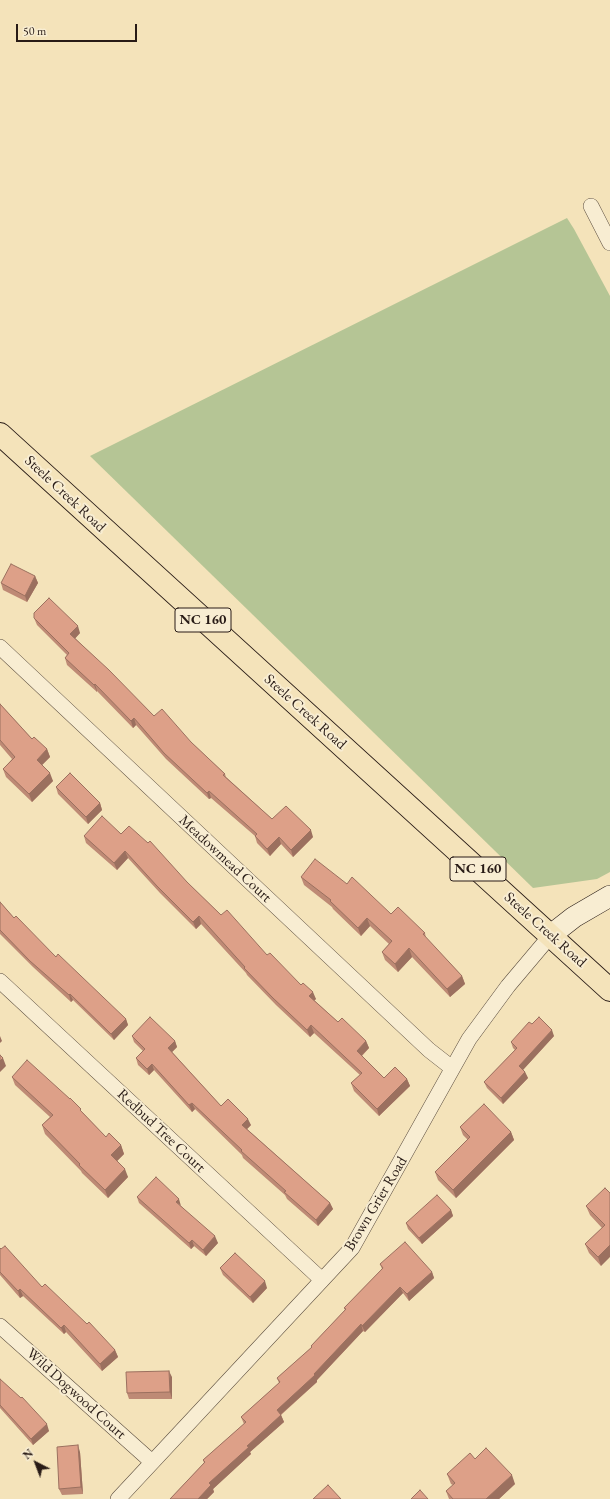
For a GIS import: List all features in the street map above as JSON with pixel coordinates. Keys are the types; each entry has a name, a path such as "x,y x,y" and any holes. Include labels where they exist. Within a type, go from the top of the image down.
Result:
{"main road":[{"name":"Steele Creek Road","path":"0,434 610,990"},
{"name":"Brown Grier Road","path":"551,935 574,917 610,896"}],"street":[{"path":"591,206 610,243"},
{"name":"Meadowmead Court","path":"0,647 429,1050 452,1068"},
{"name":"Brown Grier Road","path":"118,1499 352,1248 413,1141 452,1068 483,1018 551,935"},
{"name":"Redbud Tree Court","path":"0,981 322,1280"},
{"name":"Wild Dogwood Court","path":"0,1326 152,1462"}],"green space":[{"path":"567,218 610,296 610,872 597,879 533,888 90,456"}],"building":[{"path":"11,564 35,576 25,596 1,583"},
{"path":"49,598 78,626 70,634 109,670 154,716 162,709 191,742 225,774 223,775 272,819 286,806 311,830 291,850 279,837 267,849 255,836 257,834 209,791 207,793 164,753 134,718 131,721 95,684 94,685 65,658 69,653 34,618 34,613"},
{"path":"0,704 32,739 34,737 47,749 37,760 50,773 29,794 3,769 15,757 0,740"},
{"path":"70,773 100,803 86,817 56,787"},
{"path":"102,816 121,834 129,826 148,843 150,841 187,882 221,915 227,910 267,955 270,953 301,985 303,983 313,992 309,996 338,1022 342,1018 366,1041 357,1051 384,1078 395,1067 407,1079 377,1109 351,1083 362,1073 311,1025 307,1030 273,998 244,968 245,967 199,916 193,922 125,851 114,863 84,836"},
{"path":"315,859 347,884 352,877 391,914 398,907 425,933 423,934 462,976 447,989 409,948 395,964 382,952 392,941 367,918 358,928 330,901 331,900 301,877"},
{"path":"0,902 14,918 16,916 56,957 58,954 126,1019 111,1034 70,994 69,995 30,961 0,930"},
{"path":"150,1017 175,1041 168,1048 221,1106 228,1099 248,1119 242,1125 330,1203 316,1220 284,1192 286,1191 241,1151 242,1150 192,1103 189,1105 152,1064 147,1069 136,1058 145,1049 132,1036"},
{"path":"539,1017 552,1030 519,1066 525,1072 501,1098 484,1082 517,1048 511,1042 529,1022 532,1024"},
{"path":"27,1060 70,1098 106,1137 109,1133 121,1145 111,1155 125,1169 105,1190 79,1165 80,1164 42,1125 53,1115 12,1077"},
{"path":"484,1104 511,1132 453,1190 435,1172 470,1137 460,1127"},
{"path":"156,1177 179,1199 176,1202 215,1236 203,1250 192,1240 189,1243 137,1197"},
{"path":"605,1188 610,1193 610,1245 598,1257 585,1244 605,1225 586,1206"},
{"path":"437,1195 451,1210 419,1238 406,1223"},
{"path":"405,1242 432,1272 407,1294 400,1287 362,1326 361,1324 314,1374 315,1375 277,1410 281,1415 247,1446 249,1447 209,1483 211,1485 198,1499 170,1499 205,1462 203,1460 246,1422 241,1417 280,1382 277,1378 312,1347 311,1346 346,1309 344,1308 383,1268 380,1264"},
{"path":"5,1246 42,1287 45,1284 87,1324 89,1322 115,1350 100,1364 64,1325 61,1328 20,1289 18,1291 0,1272 0,1248 1,1249"},
{"path":"235,1253 265,1281 250,1297 220,1268"},
{"path":"169,1371 170,1392 127,1393 126,1372"},
{"path":"0,1379 21,1398 22,1397 47,1424 31,1439 0,1405"},
{"path":"78,1445 81,1487 59,1489 57,1447"},
{"path":"486,1448 512,1475 486,1499 453,1499 446,1491 455,1483 447,1474 470,1453 475,1459"},
{"path":"328,1485 341,1499 313,1499"},
{"path":"420,1490 428,1499 411,1499"}]}
